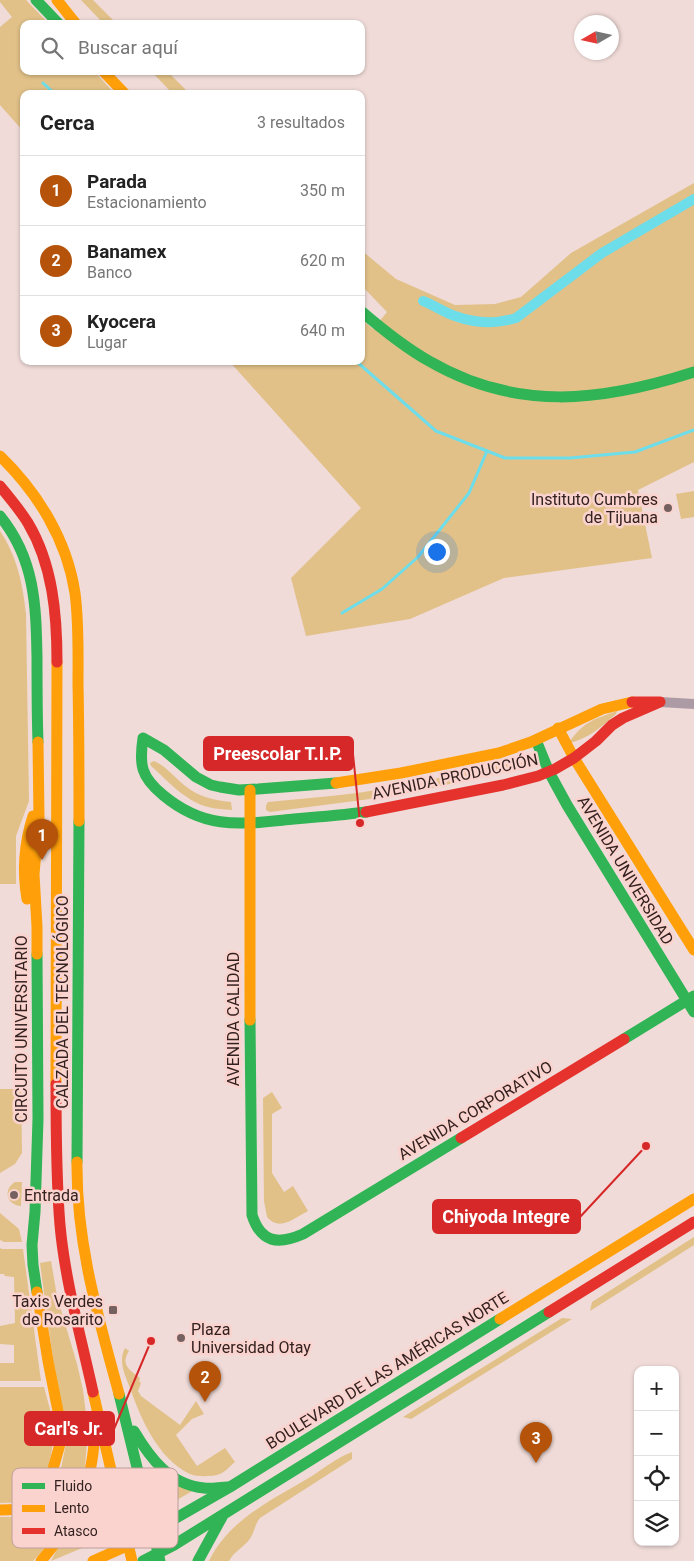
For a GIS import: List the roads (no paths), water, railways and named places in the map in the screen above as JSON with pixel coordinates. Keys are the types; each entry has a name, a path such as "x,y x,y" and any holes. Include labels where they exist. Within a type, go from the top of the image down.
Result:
{"main road":[{"path":"36,0 55,20"},
{"path":"57,0 73,20"},
{"path":"107,75 120,90"},
{"path":"118,75 128,90"},
{"path":"365,314 418,355 453,374 491,388 523,394 559,398 596,397 657,385 694,372"},
{"name":"CALZADA DEL TECNOLÓGICO","path":"0,456 33,493 56,531 72,576 78,659 80,864 78,1197 81,1232 91,1290 138,1468"},
{"name":"CALZADA DEL TECNOLÓGICO","path":"0,486 25,518 36,537 52,582 57,645 57,1191 61,1234 70,1290 111,1468"},
{"name":"CIRCUITO UNIVERSITARIO","path":"0,516 13,533 21,550 27,565 35,599 38,827 34,874 37,927 38,1119 32,1245 33,1265 48,1361 62,1431 53,1468"},
{"name":"AVENIDA PRODUCCIÓN","path":"660,702 622,718 574,758 549,772 508,783 373,811 250,823 212,821 197,817 172,802 145,772 140,756 143,738 157,745 182,768 200,780 221,788 250,790 317,785 455,763 514,748 536,740 593,712 620,703 660,702"},
{"name":"AVENIDA UNIVERSIDAD","path":"558,728 574,758 694,950"},
{"name":"AVENIDA UNIVERSIDAD","path":"536,740 549,772 567,804 690,998 694,1012"},
{"name":"AVENIDA CALIDAD","path":"250,790 249,976 252,1215 258,1231 270,1240"},
{"name":"AVENIDA CORPORATIVO","path":"270,1240 286,1241 303,1234 690,998"},
{"name":"BOULEVARD DE LAS AMÉRICAS NORTE","path":"178,1517 230,1487 694,1199"},
{"path":"178,1544 505,1338 614,1273 694,1222"},
{"path":"603,1255 614,1273"},
{"path":"91,1468 95,1443 96,1402"},
{"path":"123,1408 147,1452 160,1468"},
{"path":"178,1480 205,1488 230,1487"},
{"path":"198,1561 224,1514"},
{"path":"41,1561 52,1548"},
{"name":"BOULEVARD DE LAS AMÉRICAS NORTE","path":"93,1561 122,1548"},
{"name":"CALZADA DEL TECNOLÓGICO","path":"130,1548 132,1561"},
{"path":"143,1561 159,1557 173,1548"}],"street":[{"name":"AVENIDA PRODUCCIÓN","path":"660,702 694,704"}],"waterway":[{"path":"43,83 51,90"},
{"path":"423,301 451,314 470,320 493,322 516,318 602,253 694,199"},
{"path":"361,365 436,431 505,458 570,458 635,452 694,430"},
{"path":"342,613 382,589 418,557 469,493 487,451"}],"place":[{"name":"Instituto Cumbres de Tijuana","path":"668,508"},
{"name":"Preescolar T.I.P.","path":"360,823"},
{"name":"Parada","path":"42,860"},
{"name":"Chiyoda Integre","path":"646,1146"},
{"name":"Entrada","path":"14,1195"},
{"name":"Taxis Verdes de Rosarito","path":"113,1310"},
{"name":"Plaza Universidad Otay","path":"181,1338"},
{"name":"Carl's Jr.","path":"151,1341"},
{"name":"Banamex","path":"205,1402"},
{"name":"Kyocera","path":"536,1463"}]}
